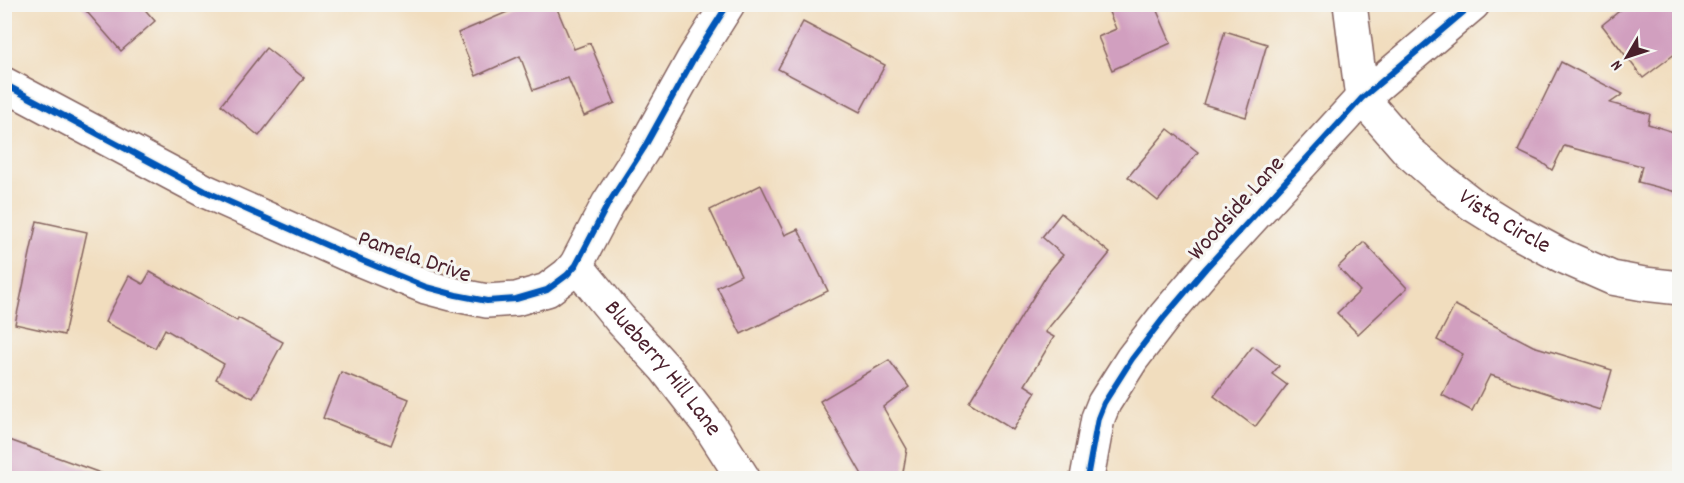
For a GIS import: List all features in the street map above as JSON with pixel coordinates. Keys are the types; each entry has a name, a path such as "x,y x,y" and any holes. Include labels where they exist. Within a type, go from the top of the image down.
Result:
{"street":[{"name":"Pamela Drive","path":"4,84 205,190 344,253 426,287 487,301 516,299 547,290 576,265 608,204 644,148 694,58 728,4"},
{"path":"1350,4 1362,98"},
{"name":"Woodside Lane","path":"1086,478 1098,418 1111,390 1165,316 1362,98 1473,4"},
{"name":"Vista Circle","path":"1362,98 1409,152 1441,180 1472,204 1517,232 1562,256 1612,278 1680,288"},
{"name":"Blueberry Hill Lane","path":"576,265 620,319 664,367 710,425 743,478"}],"building":[{"path":"80,4 140,4 155,21 121,51"},
{"path":"526,4 555,4 574,49 590,43 615,103 584,116 568,78 533,90 520,56 476,76 458,33"},
{"path":"1126,4 1154,4 1171,43 1112,70 1098,37 1116,29 1109,12"},
{"path":"1628,4 1680,4 1680,50 1643,78 1602,25"},
{"path":"803,22 885,65 860,112 778,69"},
{"path":"1225,31 1267,44 1246,117 1203,104"},
{"path":"266,48 304,78 259,136 221,105"},
{"path":"1561,62 1623,94 1610,103 1650,114 1648,124 1680,134 1680,193 1638,182 1642,166 1564,146 1552,170 1518,151"},
{"path":"1168,129 1198,152 1158,201 1128,177"},
{"path":"761,185 785,235 798,229 828,291 741,334 717,287 741,275 710,210"},
{"path":"1061,213 1110,253 1045,332 1054,337 1025,385 1036,392 1013,430 969,402 1048,273 1063,255 1042,237"},
{"path":"37,221 87,232 64,335 15,324"},
{"path":"1364,242 1407,288 1358,334 1337,313 1360,291 1338,267"},
{"path":"150,272 237,321 238,318 283,342 253,398 216,379 224,364 165,329 155,348 105,322 129,276 143,284"},
{"path":"1455,305 1533,346 1612,370 1600,410 1490,375 1472,411 1442,395 1463,354 1437,340"},
{"path":"1253,346 1279,366 1272,374 1287,385 1255,427 1214,396"},
{"path":"889,360 909,387 883,407 907,449 902,478 864,478 820,401"},
{"path":"341,372 409,399 391,445 323,418"},
{"path":"4,438 106,475 105,478 4,478"}],"cycle path":[{"path":"4,84 205,191 344,253 426,287 487,301 516,299 547,290 576,265 608,204 644,148 694,58 728,4"},
{"path":"1087,478 1098,418 1104,403 1132,359 1165,316 1362,98 1473,4"}]}
